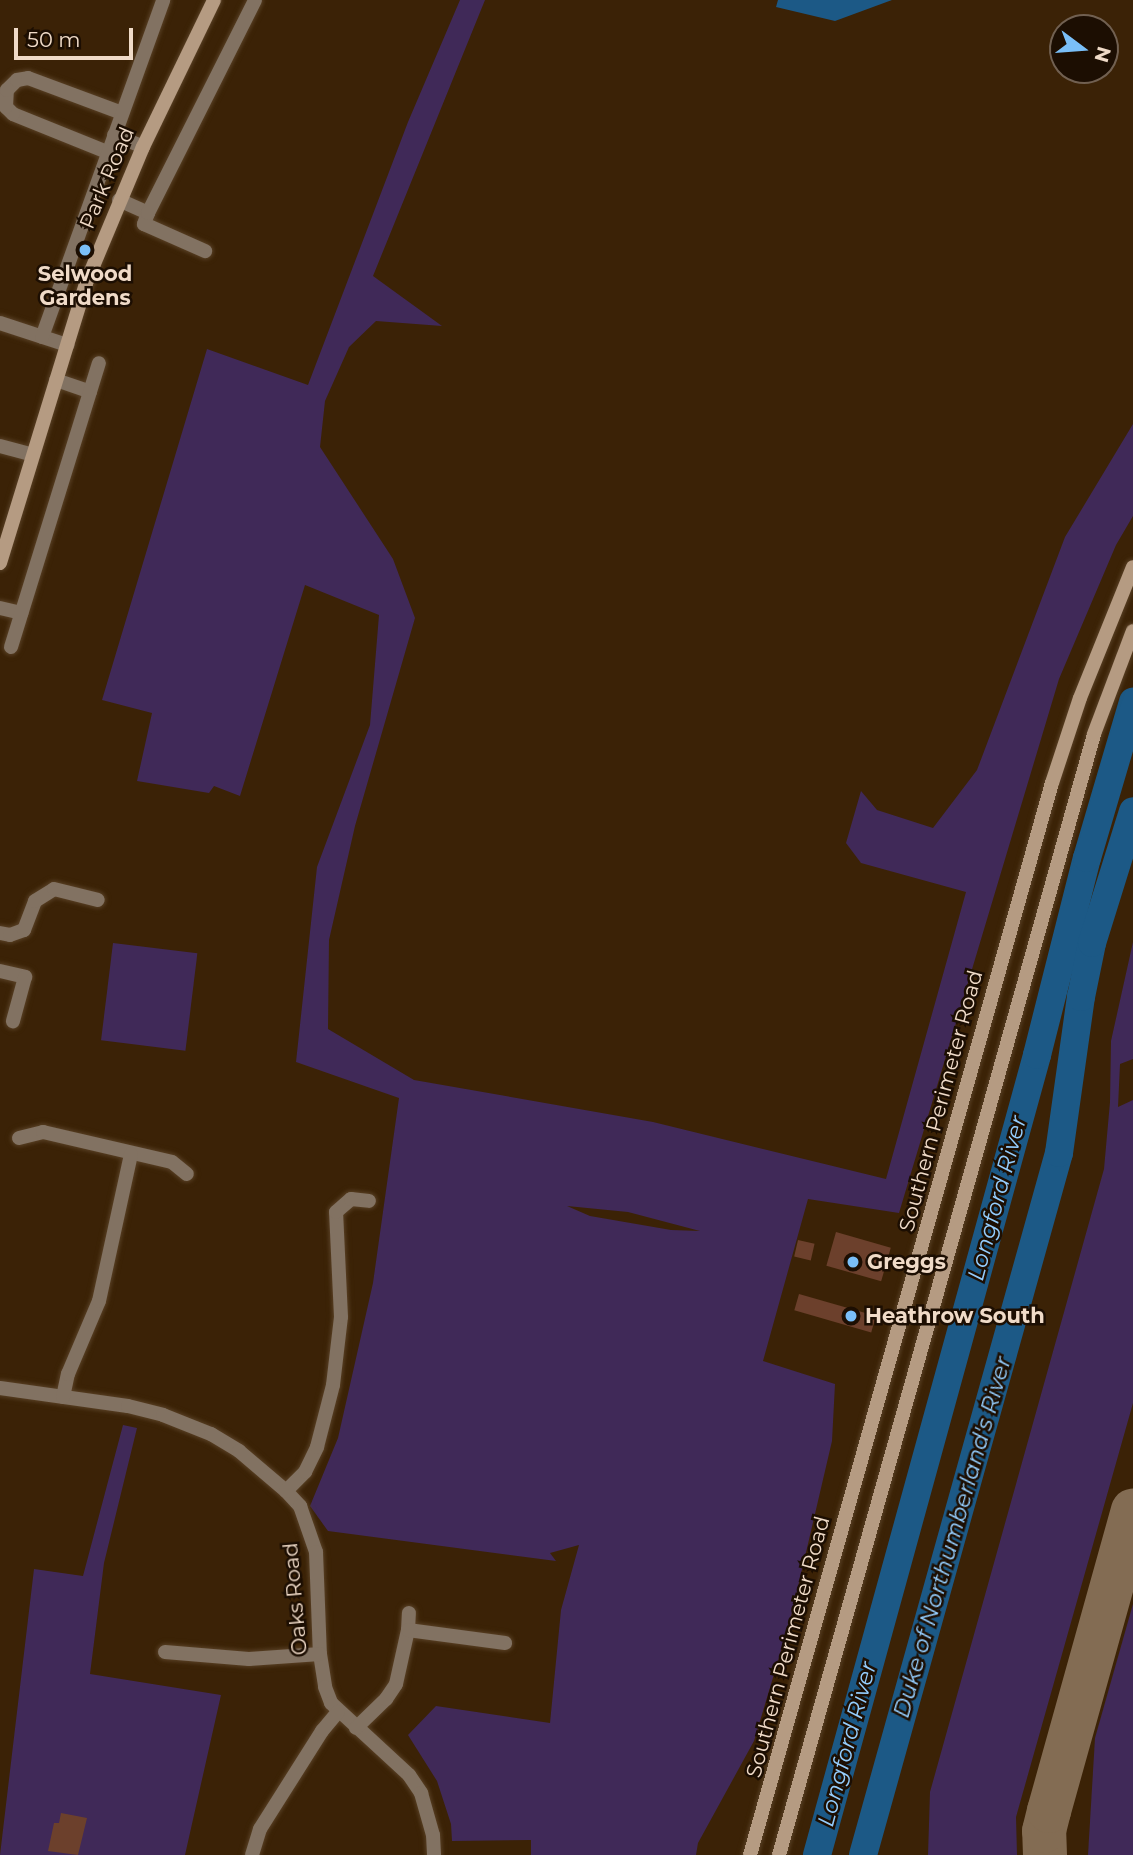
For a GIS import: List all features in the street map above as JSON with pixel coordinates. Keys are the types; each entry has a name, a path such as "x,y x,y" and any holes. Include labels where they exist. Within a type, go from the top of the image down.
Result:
{"street":[{"path":"42,337 163,0"},
{"name":"Park Road","path":"0,563 86,283 142,147 214,0"},
{"path":"205,251 144,224 255,0"},
{"path":"107,152 13,114 6,107 7,90 17,80 28,78 122,113"},
{"path":"114,135 142,147"},
{"path":"119,200 148,214"},
{"path":"0,323 67,345"},
{"path":"11,647 99,363"},
{"path":"56,380 90,392"},
{"path":"0,446 33,455"},
{"name":"Southern Perimeter Road","path":"750,1855 1048,796 1080,698 1133,567"},
{"path":"0,608 21,613"},
{"path":"779,1855 1094,734 1133,631"},
{"path":"0,933 10,935 24,930 35,901 54,889 98,901"},
{"path":"0,971 25,977 13,1021"},
{"path":"19,1138 43,1132 172,1162 187,1174"},
{"path":"63,1397 68,1374 99,1301 131,1154"},
{"path":"286,1490 305,1472 317,1447 333,1385 341,1317 336,1212 351,1199 369,1201"},
{"name":"Oaks Road","path":"0,1388 137,1408 198,1429 239,1451 286,1490 300,1507 316,1552 320,1654 325,1687 338,1712 409,1775 421,1793 433,1835 434,1855"},
{"path":"356,1728 386,1699 396,1685 409,1613"},
{"path":"408,1630 505,1643"},
{"path":"165,1652 249,1659 320,1654"},
{"path":"252,1855 260,1829 322,1731 338,1712"}],"shaded area":[{"path":"460,0 485,0 373,276 442,326 376,321 349,347 325,401 320,447 393,559 415,618 355,826 329,940 328,1029 414,1080 653,1122 886,1179 966,892 861,863 846,843 861,791 877,810 933,828 977,770 1065,537 1133,424 1133,516 1116,545 1059,679 899,1213 808,1199 763,1361 835,1384 832,1441 790,1621 754,1741 698,1843 696,1855 531,1855 531,1840 452,1841 451,1824 437,1781 408,1735 436,1706 550,1723 561,1610 579,1545 550,1553 556,1561 328,1531 310,1506 338,1438 373,1283 399,1098 296,1062 317,867 370,725 379,615 305,585 240,796 214,786 209,793 137,781 152,713 102,700 207,349 308,385 408,122","holes":["567,1206 628,1212 700,1231 671,1230 590,1216"]},
{"path":"1133,942 1133,1059 1120,1064 1118,1107 1133,1100 1133,1403 1016,1817 1017,1855 928,1855 930,1792 1104,1169 1110,1102 1111,1041"},
{"path":"113,943 197,953 185,1051 101,1040"},
{"path":"123,1425 137,1428 104,1563 90,1674 221,1695 185,1855 0,1855 34,1569 83,1576"},
{"path":"1133,1604 1133,1855 1088,1855 1095,1738"}],"water":[{"path":"778,0 892,0 835,21 776,7"}],"building":[{"path":"836,1232 891,1248 881,1281 826,1266"},
{"path":"798,1240 815,1244 811,1260 794,1257"},
{"path":"799,1294 876,1316 871,1332 794,1310"},
{"path":"61,1813 87,1818 78,1855 48,1851 54,1823 59,1823"}],"waterway":[{"name":"Longford River","path":"817,1855 1037,1055 1087,858 1133,702"},
{"name":"Duke of Northumberland's River","path":"863,1855 1059,1153 1081,997 1092,943 1133,811"}],"taxiway":[{"path":"1045,1855 1044,1831 1049,1811 1133,1511"}],"place":[{"name":"Selwood Gardens","path":"85,250"},
{"name":"Greggs","path":"853,1262"},
{"name":"Heathrow South","path":"851,1316"}]}
